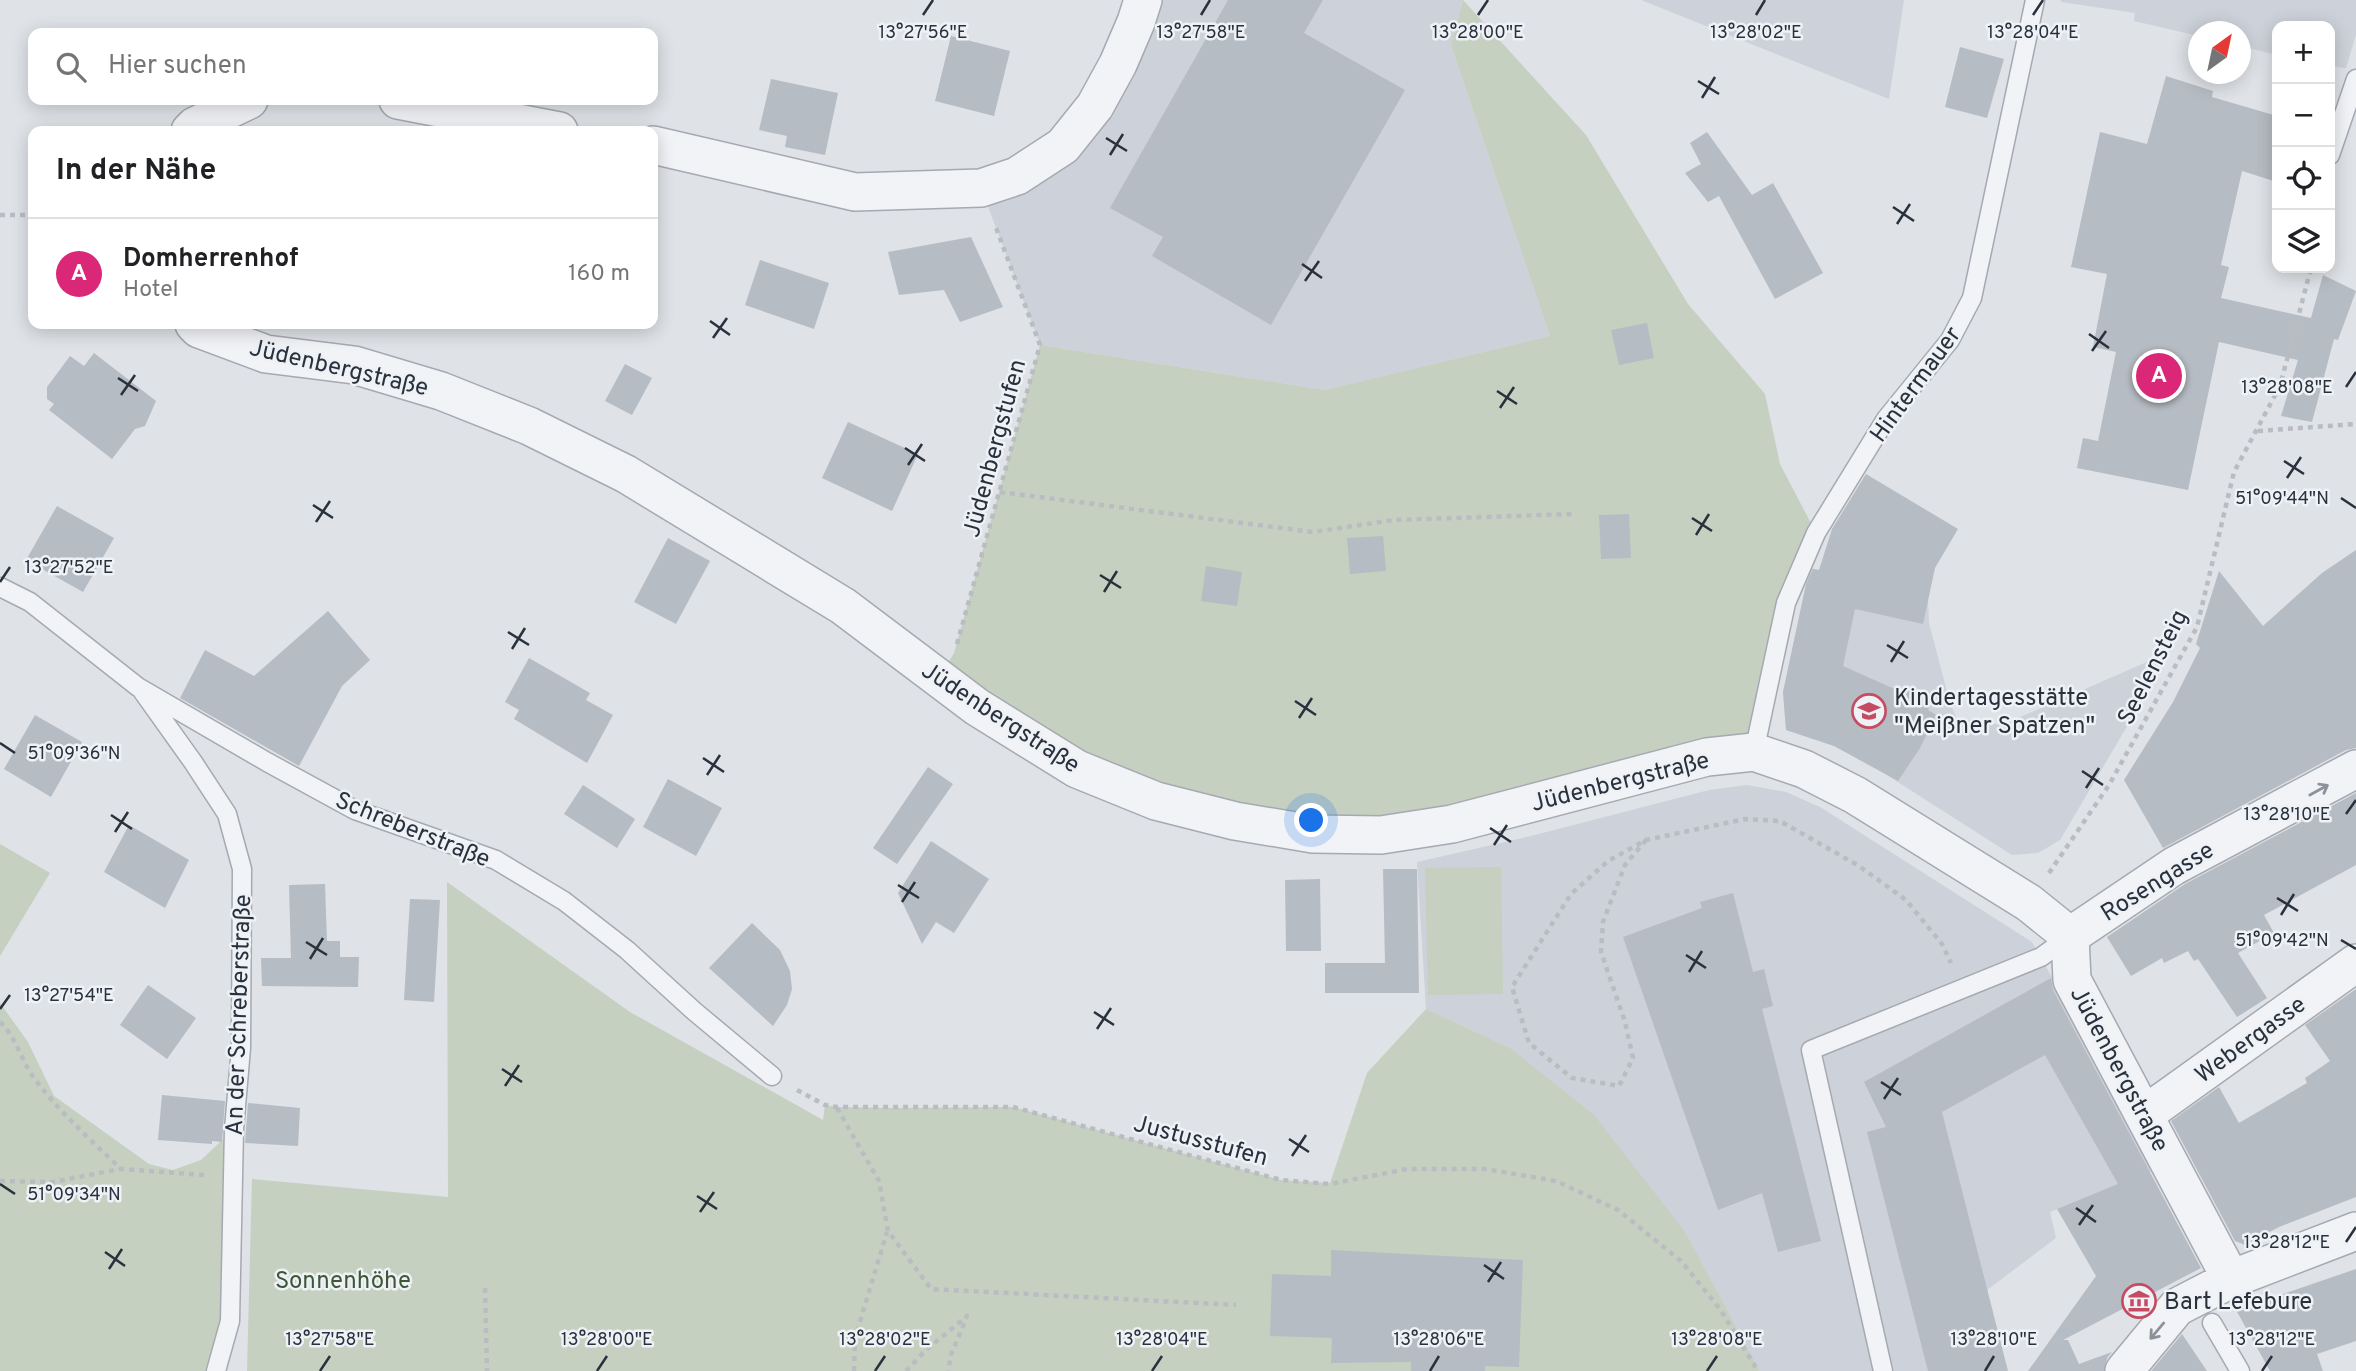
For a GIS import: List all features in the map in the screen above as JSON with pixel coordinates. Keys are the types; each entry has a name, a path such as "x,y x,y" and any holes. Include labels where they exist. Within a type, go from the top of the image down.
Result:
{"street":[{"path":"658,146 855,192 981,188 1017,176 1063,146 1095,106 1118,64 1143,0"},
{"path":"200,126 239,105"},
{"path":"424,105 533,126"},
{"name":"Jüdenbergstraße","path":"199,329 266,354 354,365 441,391 529,426 626,474 843,606 976,707 1077,769 1170,804 1234,821 1313,834 1381,835 1452,824 1707,757 1754,752 1804,769 1855,795 2029,903 2070,936 2072,980 2144,1115 2215,1298"},
{"name":"Rosengasse","path":"2070,936 2174,866 2356,769"},
{"name":"Webergasse","path":"2144,1115 2356,963"},
{"path":"2124,1371 2177,1307 2215,1298 2356,1231"}],"lane":[{"name":"Hintermauer","path":"1754,752 1786,603 1816,533 1886,419 1950,340 1972,298 2035,0"},
{"path":"2333,147 2356,79"},
{"name":"Schreberstraße","path":"0,587 30,602 138,687 267,762 355,810 496,860 564,901 626,950 772,1076"},
{"name":"An der Schreberstraße","path":"138,687 227,814 242,869 241,1048 233,1163 230,1321 216,1371"},
{"path":"1883,1371 1811,1050 2042,957 2070,936"},
{"path":"2215,1298 2240,1371"}],"path":[{"name":"Jüdenbergstufen","path":"939,678 954,653 1040,345 981,188"},
{"path":"0,215 28,215"},
{"name":"Seelensteig","path":"2029,903 2109,785 2197,627 2234,472 2280,386 2310,273"},
{"path":"2257,431 2356,424"},
{"path":"1000,492 1312,532 1394,520 1573,514"},
{"path":"1646,840 1625,865 1603,922 1601,952 1625,1022 1633,1058 1619,1086 1572,1077 1529,1043 1511,987 1571,894 1608,861 1646,840 1745,819 1780,821 1859,866 1906,900 1942,944 1964,988"},
{"path":"0,1022 8,1029 33,1077 75,1125 121,1169"},
{"name":"Justusstufen","path":"772,1076 825,1105 837,1107 1013,1107 1281,1180 1330,1184 1407,1169 1485,1169 1556,1181 1618,1210 1681,1261 1720,1309 1758,1371"},
{"path":"837,1107 879,1181 888,1231 931,1289 1236,1305"},
{"path":"0,1181 53,1182 121,1169 201,1176 233,1163"},
{"path":"854,1371 855,1338 888,1231"},
{"path":"485,1288 487,1371"},
{"path":"906,1371 926,1350 967,1316 951,1354 948,1371"}],"shaded area":[{"path":"1143,0 1463,0 1451,45 1550,336 1325,390 1040,345 981,188 1063,146"},
{"path":"1641,0 1904,0 1889,99"},
{"path":"2356,0 2356,35 2346,68 2335,67 2335,21 2272,21 2272,54 2251,48 2251,21 2188,21 2188,34 2134,21 2135,13 2061,2"},
{"name":"Kindertagesstätte \"Meißner Spatzen\"","path":"1810,568 1928,599 1929,623 1950,703 1957,719 2002,725 2163,655 2152,684 2060,840 2038,853 2012,855 1868,763 1834,746 1786,730 1783,692"},
{"path":"1747,785 1786,792 1820,807 2032,942 2160,1168 2050,1212 2056,1238 1987,1290 1993,1371 1760,1371 1686,1233 1510,1048 1426,1009 1417,862 1709,790"}],"green space":[{"path":"1463,0 1586,135 1688,304 1765,394 1780,464 1816,533 1786,603 1754,752 1411,831 1156,801 939,678 954,653 1040,345 1325,390 1550,336 1451,45"},
{"path":"0,844 50,873 0,956"},
{"path":"1501,867 1503,994 1428,995 1425,868"},
{"path":"447,882 630,1012 823,1120 825,1105 895,1108 1013,1107 1281,1180 1330,1183 1367,1073 1426,1009 1510,1048 1594,1115 1686,1233 1760,1371 247,1371 252,1179 448,1197"},
{"name":"Sonnenhöhe","path":"0,1003 28,1042 54,1096 149,1164 173,1170 201,1160 234,1129 230,1321 216,1371 0,1371"}],"building":[{"path":"1228,0 1323,0 1304,33 1405,90 1271,325 1152,256 1163,237 1110,208"},
{"path":"951,36 1010,51 994,116 935,101"},
{"path":"1960,47 2004,59 1987,118 1945,107"},
{"path":"2166,76 2213,91 2212,97 2272,115 2272,180 2242,171 2221,265 2229,267 2221,298 2311,318 2323,275 2356,291 2338,340 2334,339 2312,422 2281,416 2298,360 2219,342 2188,490 2077,468 2083,438 2098,441 2116,352 2093,347 2107,274 2071,267 2100,132 2147,144"},
{"path":"771,79 838,93 825,155 785,147 787,136 759,130"},
{"path":"1707,132 1752,195 1773,183 1823,273 1775,299 1719,196 1708,202 1685,173 1701,164 1690,143"},
{"path":"971,237 1003,307 960,322 944,290 899,295 888,252"},
{"path":"760,260 829,283 814,329 745,305"},
{"path":"1647,323 1654,358 1619,365 1611,330"},
{"path":"94,353 156,401 145,426 135,429 112,459 49,410 54,404 47,399 47,387 70,356 84,366"},
{"path":"625,364 652,378 632,415 605,401"},
{"path":"848,422 918,454 892,511 822,478"},
{"path":"1866,474 1958,529 1935,568 1923,624 1855,609 1843,666 1901,692 1904,688 1932,702 1928,710 1936,715 1920,748 1898,781 1834,746 1786,730 1783,692 1806,584 1813,569 1819,570 1832,529"},
{"path":"57,506 114,538 83,592 26,560"},
{"path":"1629,514 1631,558 1601,559 1599,515"},
{"path":"1383,536 1386,571 1350,574 1347,538"},
{"path":"668,538 710,561 676,624 634,602"},
{"path":"2356,550 2356,748 2346,750 2163,848 2124,780 2173,702 2200,648 2196,644 2219,571 2263,626 2322,573"},
{"path":"1206,566 1242,572 1237,606 1201,601"},
{"path":"328,611 370,660 342,686 299,766 180,698 205,650 254,676"},
{"path":"529,658 590,693 586,700 613,715 587,763 514,719 519,710 505,702"},
{"path":"35,715 82,742 51,797 4,769"},
{"path":"928,767 953,784 897,864 873,848"},
{"path":"668,779 722,808 696,856 643,827"},
{"path":"583,785 635,819 617,848 564,814"},
{"path":"2356,793 2356,865 2264,915 2274,933 2238,953 2267,998 2237,1017 2198,959 2194,961 2188,951 2164,963 2162,958 2131,976 2107,937 2185,884"},
{"path":"129,825 189,860 165,908 104,872"},
{"path":"931,841 989,879 954,933 936,922 922,944 898,893"},
{"path":"1383,869 1417,869 1419,993 1325,993 1325,963 1385,963"},
{"path":"1320,879 1321,951 1286,951 1285,880"},
{"path":"325,884 327,941 340,941 340,957 359,957 358,987 262,986 261,958 291,958 289,885"},
{"path":"1733,893 1753,972 1764,969 1773,1006 1762,1009 1821,1241 1778,1252 1762,1193 1718,1210 1623,937 1702,908 1700,902"},
{"path":"410,899 440,900 434,1002 404,1000"},
{"path":"752,923 780,950 790,971 792,989 787,1005 773,1026 709,968"},
{"path":"2051,978 2053,990 2201,1268 2063,1340 2068,1340 2079,1364 2112,1352 2107,1358 2104,1371 2028,1371 2096,1276 2057,1209 2118,1184 2045,1055 1942,1112 2008,1371 1928,1371 1867,1132 1886,1127 1864,1082"},
{"path":"148,985 196,1018 167,1059 120,1025"},
{"path":"2356,989 2356,1197 2279,1227 2245,1245 2235,1241 2171,1121 2219,1087 2239,1123 2307,1083 2305,1078 2330,1061 2305,1025"},
{"path":"162,1095 225,1101 222,1142 212,1141 212,1144 158,1140"},
{"path":"248,1103 300,1108 298,1146 245,1143"},
{"path":"1331,1250 1523,1260 1519,1367 1485,1366 1485,1371 1411,1371 1411,1362 1331,1363 1332,1338 1270,1336 1272,1274 1331,1276"},
{"path":"2356,1269 2356,1341 2317,1354 2323,1371 2270,1371 2236,1310"},
{"path":"2182,1334 2207,1371 2151,1371"}],"place":[{"name":"Domherrenhof","path":"2159,376"},
{"name":"Kindertagesstätte \"Meißner Spatzen\"","path":"1869,711"},
{"name":"Bart Lefebure","path":"2139,1301"}]}
